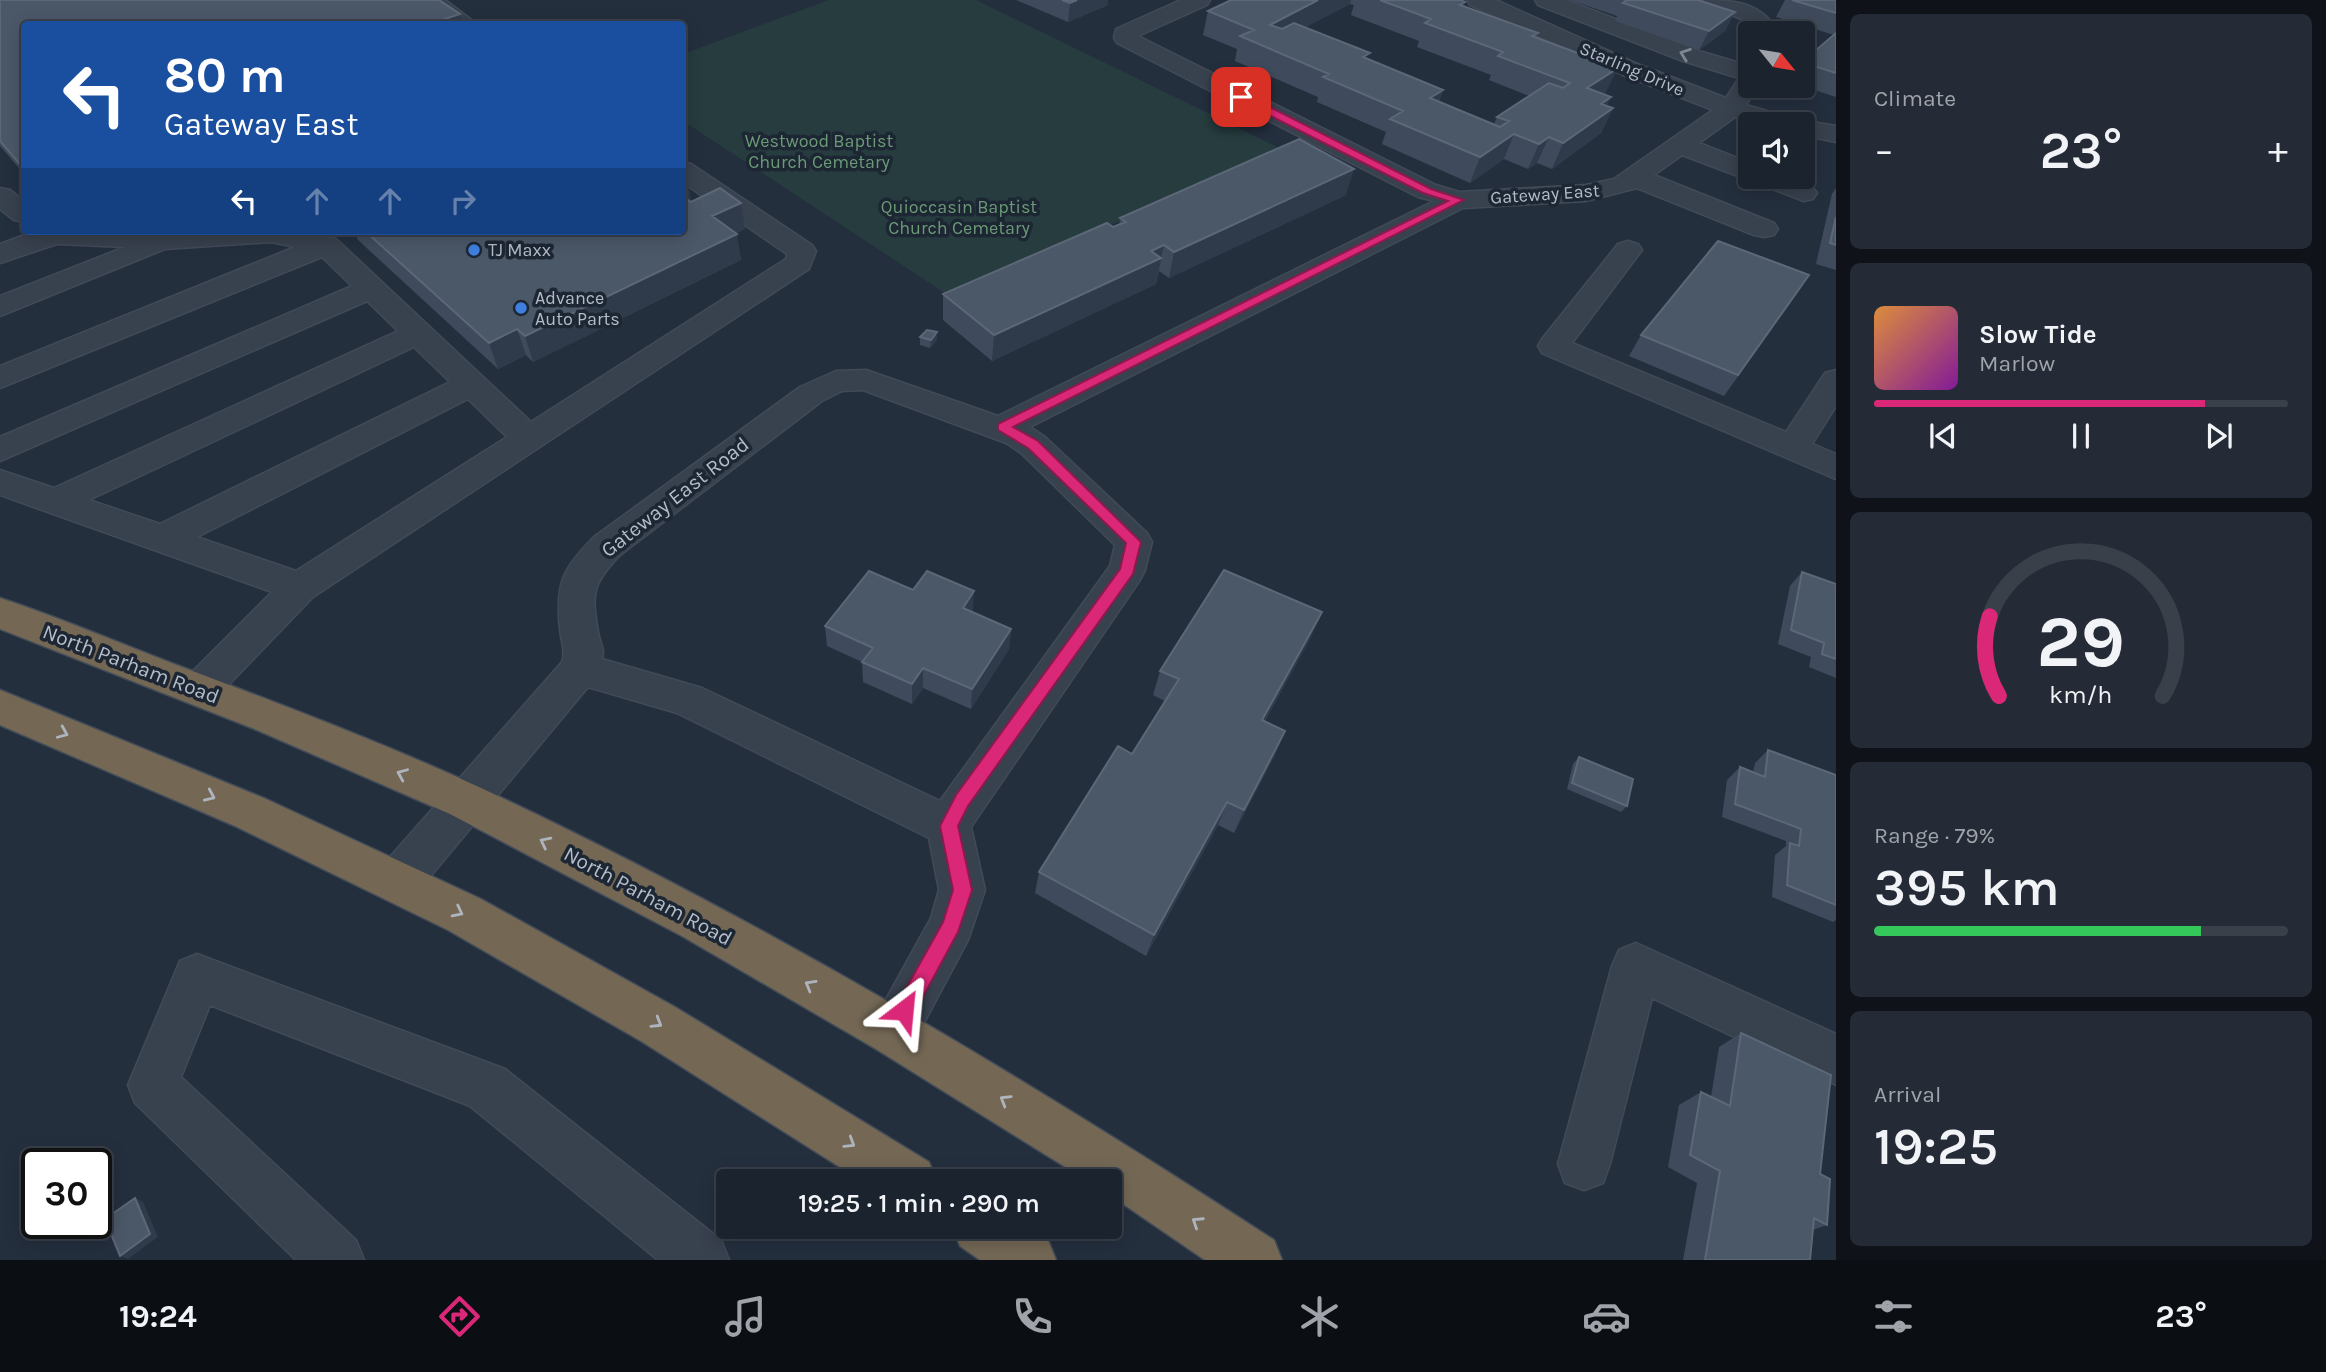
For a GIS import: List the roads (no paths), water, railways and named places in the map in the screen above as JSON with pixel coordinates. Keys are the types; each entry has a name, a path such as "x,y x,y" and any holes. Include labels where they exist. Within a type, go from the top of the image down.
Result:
{"highway":[{"name":"North Parham Road","path":"0,612 199,690 465,801 698,921 893,1032 1097,1156 1254,1260"},
{"path":"0,707 147,768 398,881 551,962 654,1021 891,1169"},
{"path":"997,1239 1028,1260"}],"street":[{"path":"429,0 461,21"},
{"name":"Gateway East","path":"1199,0 1124,34 1125,37 1427,191 1458,200 1587,193 1623,185 1732,108"},
{"name":"Starling Drive","path":"1478,0 1659,82 1746,112"},
{"path":"1546,0 1738,73"},
{"path":"1718,1 1760,21"},
{"path":"1732,108 1738,98"},
{"path":"1815,130 1836,134"},
{"path":"1680,145 1738,167"},
{"path":"199,690 300,587 799,263 802,251 686,173"},
{"path":"1634,177 1764,229"},
{"path":"1794,189 1804,193"},
{"name":"Gateway East","path":"1003,427 1458,200"},
{"path":"0,254 46,235"},
{"path":"76,235 165,242 258,235"},
{"path":"276,235 326,245 529,439"},
{"path":"0,307 165,242"},
{"path":"0,378 326,245"},
{"path":"1628,250 1553,346 1836,467"},
{"path":"0,450 371,288"},
{"path":"56,501 418,333"},
{"name":"Gateway East Road","path":"580,669 585,651 579,633 576,589 582,572 607,546 811,394 836,381 866,380 1003,427"},
{"path":"1792,449 1836,380"},
{"path":"162,539 472,384"},
{"path":"893,1032 952,925 962,890 949,826 962,801 1127,570 1134,542 1033,445 1003,427"},
{"path":"0,482 300,587"},
{"path":"398,881 580,669 688,700 949,826"},
{"path":"1584,1164 1636,966 1836,1060"},
{"path":"336,1260 153,1085 197,977 487,1087 701,1260"}],"place":[{"name":"TJ Maxx","path":"474,250"},
{"name":"Advance Auto Parts","path":"521,308"}],"park label":[{"name":"Westwood Baptist Church Cemetary","path":"819,151"},
{"name":"Quioccasin Baptist Church Cemetary","path":"959,217"}]}
